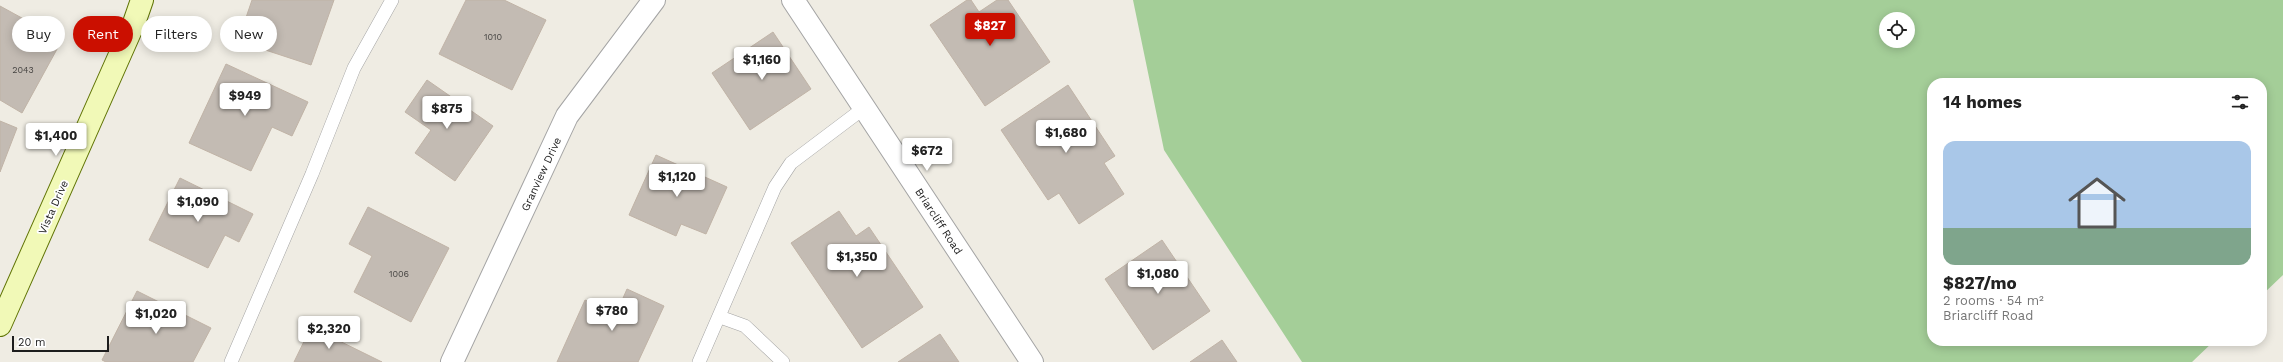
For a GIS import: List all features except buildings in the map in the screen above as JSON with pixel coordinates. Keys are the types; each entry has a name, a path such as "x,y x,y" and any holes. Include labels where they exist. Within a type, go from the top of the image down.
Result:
{"street":[{"name":"Vista Drive","path":"0,325 134,23 142,0"},
{"name":"Granview Drive","path":"452,362 567,116 654,0"},
{"name":"Briarcliff Road","path":"793,0 1032,362"}],"lane":[{"path":"230,362 312,174 354,68 392,0"},
{"path":"699,362 720,317 775,187 791,163 864,108"},
{"path":"720,317 745,326 783,362"}],"green space":[{"path":"1133,0 2283,0 2283,275 2267,290 2267,78 1927,78 1927,346 2209,346 2192,362 1302,362 1164,150"}]}
